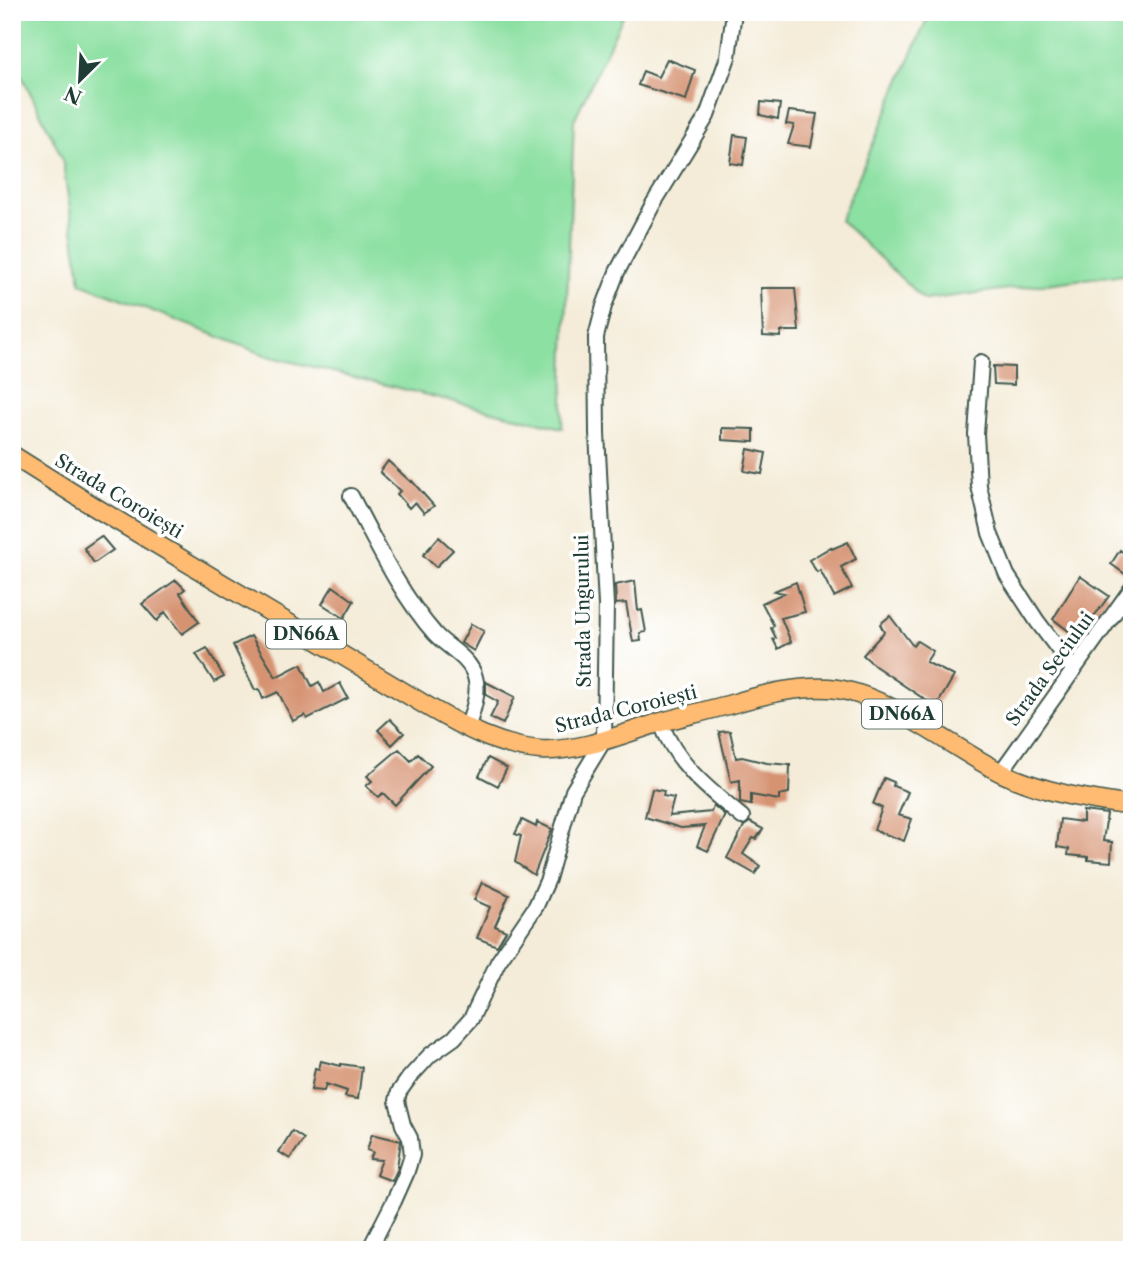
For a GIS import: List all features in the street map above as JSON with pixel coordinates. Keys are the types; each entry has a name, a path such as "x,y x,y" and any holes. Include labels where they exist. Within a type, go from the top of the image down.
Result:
{"main road":[{"name":"Strada Coroiești","path":"12,455 467,729 500,741 540,750 578,747 774,692 808,687 840,689 866,697 898,712 1001,772 1032,786 1051,792 1132,806"}],"street":[{"name":"Strada Ungurului","path":"611,738 597,433 596,337 604,306 622,261 707,116 728,57 734,12"},
{"path":"981,362 976,434 979,486 990,533 1007,575 1074,670"},
{"path":"351,496 381,553 411,601 435,634 469,663 475,678 475,701 467,729"},
{"name":"Strada Seciului","path":"1001,772 1132,588"},
{"path":"661,723 670,745 683,763 709,791 742,817"},
{"path":"369,1250 398,1192 412,1155 410,1138 403,1125 397,1101 399,1092 430,1055 454,1038 471,1019 498,962 536,906 548,879 573,791 611,738"}],"green space":[{"path":"12,12 625,12 574,120 562,428 268,356 81,283 62,157 16,64 12,62"},
{"path":"930,12 1132,12 1132,274 924,300 840,220"}],"building":[{"path":"667,59 695,70 686,100 638,85 643,71 658,77"},
{"path":"761,102 780,104 778,119 760,115"},
{"path":"789,111 817,114 811,147 788,144 794,125 786,124"},
{"path":"734,135 747,137 743,165 730,163"},
{"path":"761,288 795,288 799,331 781,331 781,337 763,336"},
{"path":"993,366 1014,367 1014,385 994,384"},
{"path":"722,428 754,429 754,442 722,440"},
{"path":"748,449 766,453 762,474 744,471"},
{"path":"388,461 412,481 434,506 424,513 415,502 409,508 397,494 400,491 380,472"},
{"path":"101,536 113,550 94,563 84,548"},
{"path":"439,537 453,550 436,567 423,555"},
{"path":"848,542 856,559 841,567 852,588 834,597 820,570 817,572 809,560 831,547 832,549"},
{"path":"1120,550 1132,559 1132,579 1111,564"},
{"path":"1080,576 1109,596 1078,638 1053,619"},
{"path":"176,580 185,589 180,593 199,622 182,634 165,612 157,621 142,604"},
{"path":"635,581 638,611 642,610 646,632 640,633 641,641 633,642 626,603 616,604 615,585"},
{"path":"796,582 805,612 781,618 791,642 778,649 771,628 774,626 762,603 784,593 774,591"},
{"path":"333,586 354,601 344,618 322,604"},
{"path":"890,616 913,646 917,641 933,651 926,662 954,676 936,707 863,655 884,632 880,624"},
{"path":"471,624 484,631 474,651 461,643"},
{"path":"251,636 276,677 301,664 312,686 319,682 324,692 340,683 348,698 307,719 305,715 293,721 278,692 263,699 259,689 255,690 233,645"},
{"path":"207,648 224,677 214,682 196,654"},
{"path":"486,682 515,697 503,724 490,718 498,702 486,695"},
{"path":"390,719 404,733 392,745 378,730"},
{"path":"730,731 736,758 790,765 789,793 779,795 779,800 751,795 751,805 740,803 740,780 731,782 719,732"},
{"path":"399,749 411,761 418,754 431,766 395,805 383,793 378,797 366,786 372,781 367,776"},
{"path":"488,758 507,768 498,786 479,776"},
{"path":"884,778 894,782 893,786 908,792 898,815 912,819 904,841 874,830 882,808 873,804"},
{"path":"652,789 664,791 663,796 674,798 669,816 711,812 713,805 725,815 708,851 697,846 705,826 681,828 645,817"},
{"path":"1083,811 1107,814 1103,841 1112,842 1111,862 1068,855 1069,849 1057,847 1060,819 1083,822"},
{"path":"522,820 536,827 537,822 552,829 534,875 515,862 521,836 515,834"},
{"path":"750,822 763,829 756,839 753,838 743,854 760,866 755,874 727,858 744,826"},
{"path":"482,882 509,895 495,926 506,931 497,946 477,938 490,907 474,900"},
{"path":"321,1061 362,1067 358,1099 345,1097 347,1091 326,1084 324,1091 311,1090 315,1068 319,1069"},
{"path":"292,1131 304,1139 290,1159 279,1152"},
{"path":"372,1134 401,1141 398,1168 392,1181 376,1175 382,1160 370,1159 373,1152 367,1150"}]}
